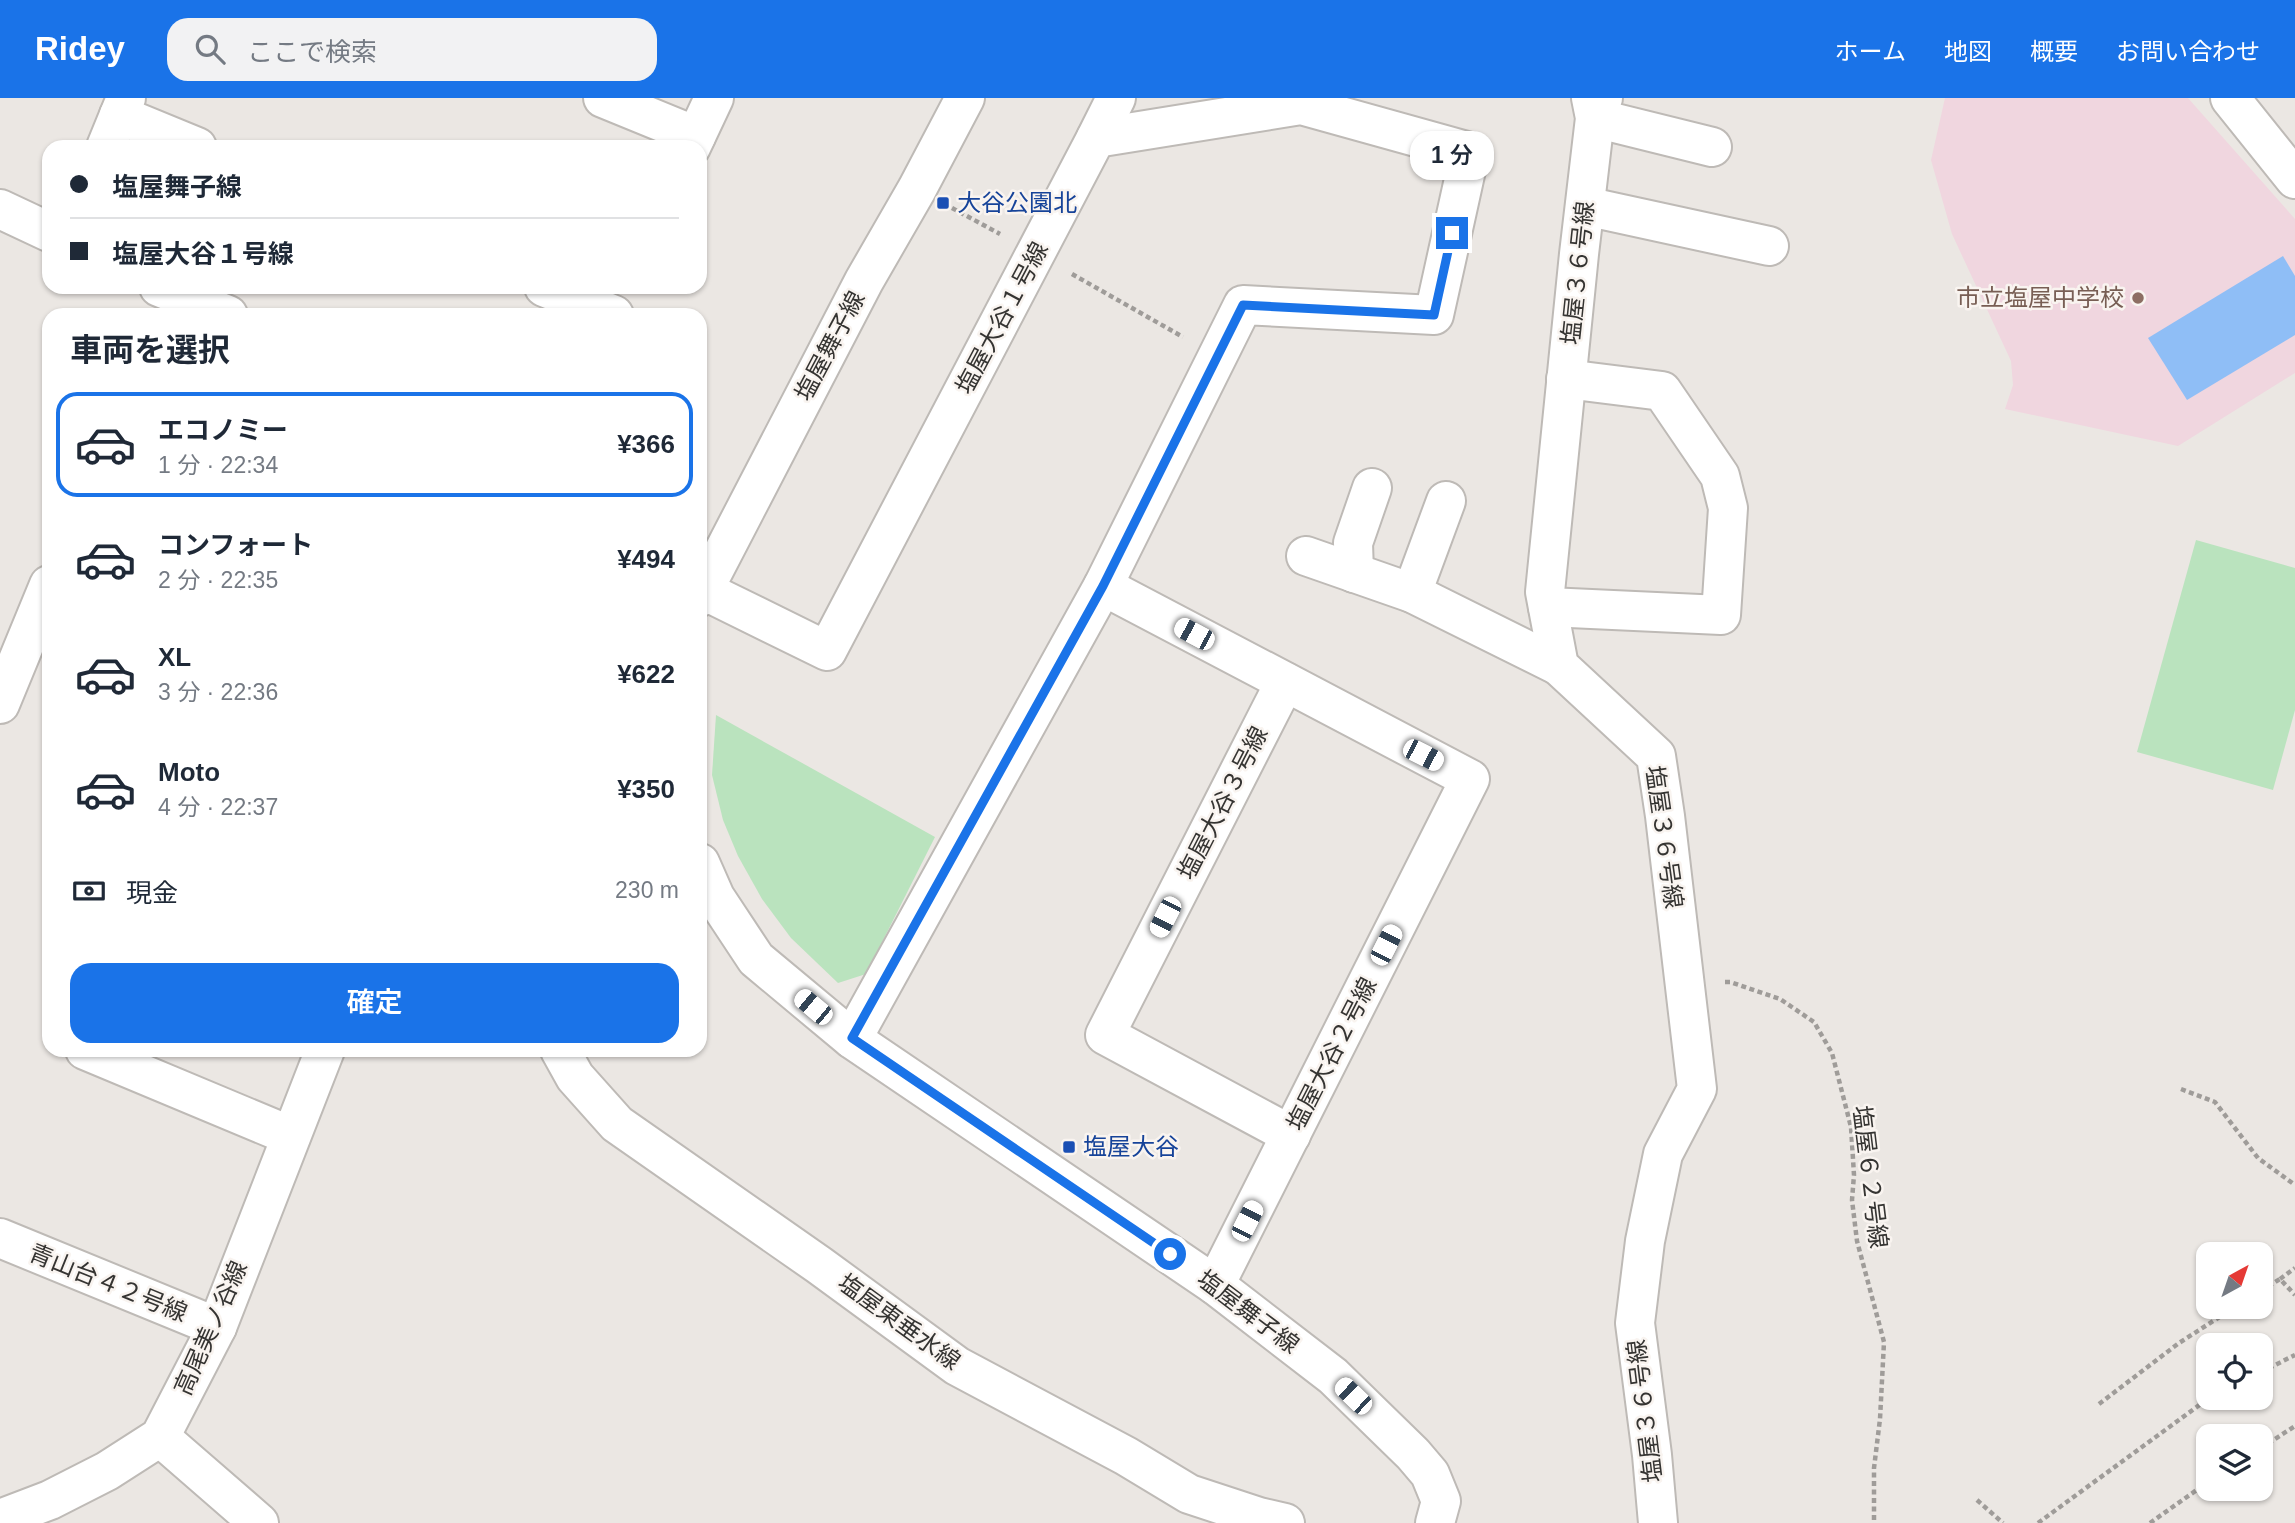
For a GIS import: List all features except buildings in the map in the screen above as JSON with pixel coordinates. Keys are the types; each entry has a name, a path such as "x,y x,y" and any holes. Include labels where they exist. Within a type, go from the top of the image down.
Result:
{"street":[{"path":"603,98 691,140"},
{"path":"693,140 713,98"},
{"name":"塩屋舞子線","path":"707,582 864,281 965,98"},
{"path":"1096,138 1116,98"},
{"path":"2230,98 2295,179"},
{"path":"852,1038 1103,586 1243,305 1434,315 1470,152 1301,105 1096,138"},
{"path":"1596,105 1712,147"},
{"name":"塩屋３６号線","path":"1596,105 1545,592 1559,666 1656,756 1665,816 1697,1089 1663,1154 1645,1241 1634,1323 1652,1455 1658,1523"},
{"path":"117,120 176,140"},
{"name":"塩屋大谷１号線","path":"707,597 827,651 1096,138"},
{"path":"1585,206 1769,246"},
{"path":"0,209 42,229"},
{"path":"562,294 597,308"},
{"path":"167,302 195,308"},
{"path":"1548,607 1721,615 1728,508 1720,476 1661,391 1566,379"},
{"path":"1354,573 1353,543 1372,488"},
{"path":"1412,593 1446,501"},
{"path":"1306,556 1412,593 1559,666"},
{"name":"塩屋大谷２号線","path":"1103,586 1470,779 1215,1285"},
{"path":"0,704 42,602"},
{"name":"塩屋大谷３号線","path":"1284,682 1105,1035 1291,1135"},
{"name":"塩屋舞子線","path":"707,879 715,897 755,958 852,1038 1215,1285 1333,1376 1430,1474 1441,1501 1435,1523"},
{"path":"102,1057 292,1136"},
{"name":"高尾美ノ谷線","path":"0,1518 50,1500 107,1471 160,1437 217,1327 322,1057"},
{"name":"塩屋東垂水線","path":"564,1057 575,1077 617,1124 819,1265 957,1366 1126,1456 1189,1494 1285,1523"},
{"name":"青山台４２号線","path":"0,1238 217,1327"},
{"path":"160,1437 259,1523"}],"path":[{"name":"塩屋６２号線","path":"1683,985 1730,982 1780,999 1814,1022 1832,1053 1851,1126 1854,1175 1852,1200 1857,1241 1884,1342 1880,1419 1874,1468 1874,1523"},
{"path":"2181,1089 2215,1102 2258,1158 2295,1185"},
{"path":"2273,1283 2295,1268"},
{"path":"2280,1279 2295,1295"},
{"path":"2099,1404 2179,1343 2215,1320"},
{"path":"2273,1366 2295,1355"},
{"path":"2038,1523 2196,1408"},
{"path":"2273,1440 2295,1426"},
{"path":"2150,1523 2196,1490"},
{"path":"1977,1500 2003,1523"}],"shaded area":[{"name":"市立塩屋中学校","path":"1945,98 2188,98 2295,219 2295,373 2178,446 2005,409 2013,385 2011,361 1952,234 1931,160"}],"green space":[{"path":"2196,540 2295,568 2295,710 2273,790 2137,752"},
{"path":"716,715 935,837 866,974 838,983 791,938 762,899 738,856 723,820 712,775"}],"water":[{"path":"2283,256 2295,276 2295,335 2187,400 2148,338"}],"place":[{"name":"大谷公園北","path":"943,203"},
{"name":"市立塩屋中学校","path":"2138,298"},
{"name":"塩屋大谷","path":"1069,1147"}],"route":[{"path":"1170,1254 852,1038 1103,586 1243,305 1434,315 1452,233"}]}
